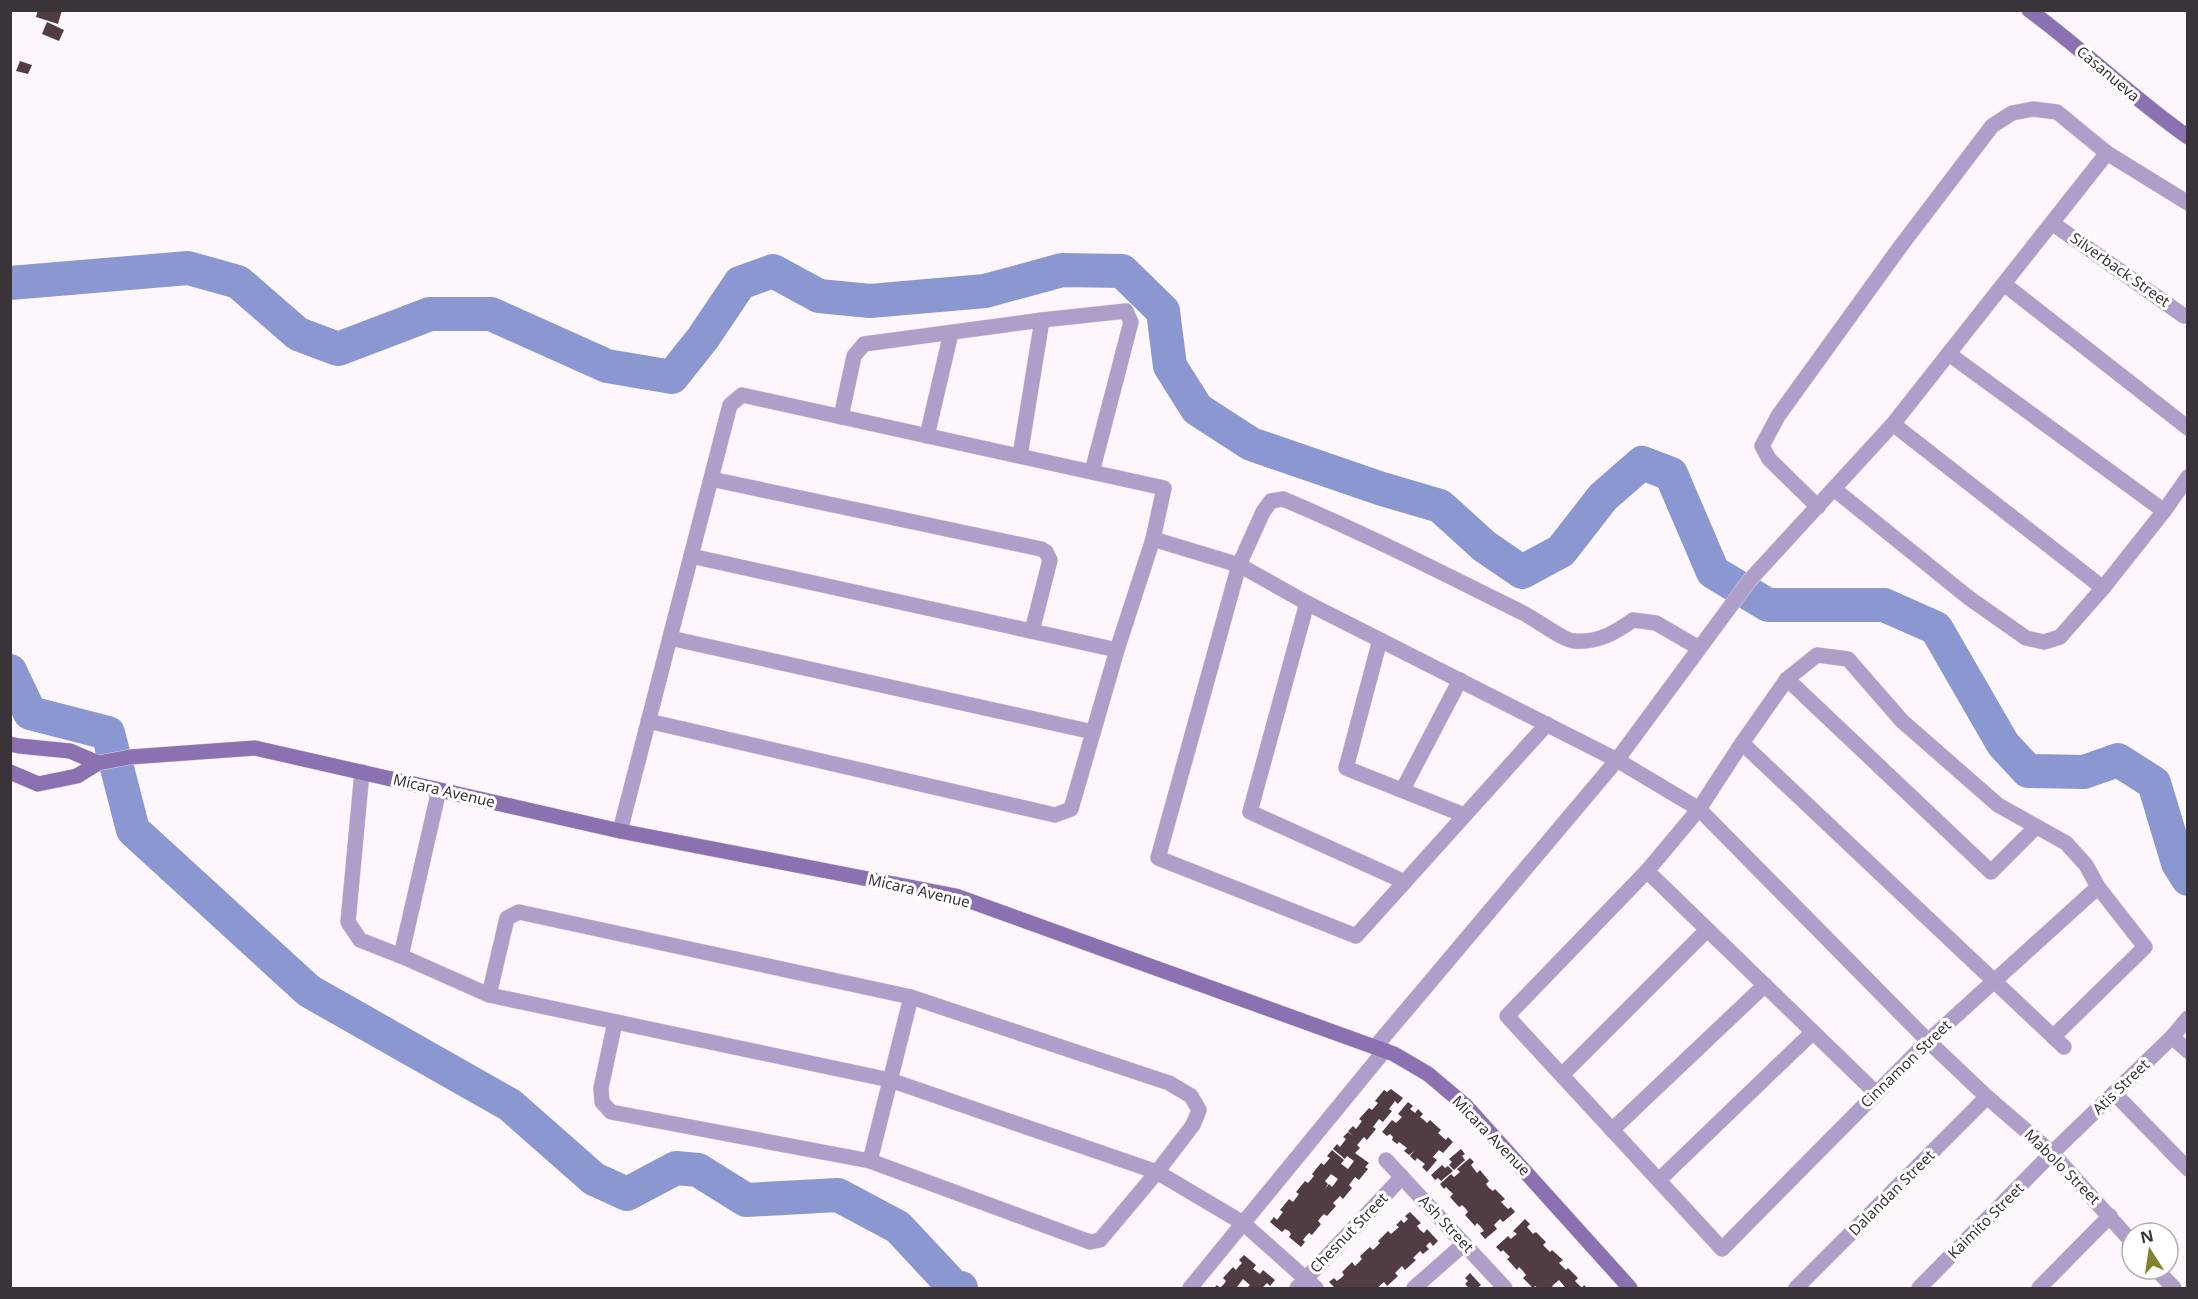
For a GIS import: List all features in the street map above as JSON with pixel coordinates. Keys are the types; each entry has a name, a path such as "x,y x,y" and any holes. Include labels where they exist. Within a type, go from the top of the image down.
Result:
{"street":[{"name":"Casanueva","path":"2029,10 2187,137"},
{"path":"1818,507 1769,459 1762,446 1778,416 1900,247 1992,126 2012,113 2033,109 2057,112 2107,153 2187,203"},
{"path":"1190,1288 1381,1048 1617,760 1749,581 1893,424 2107,153"},
{"name":"Silverback Street","path":"2052,223 2187,316"},
{"path":"2004,284 2187,428"},
{"path":"841,417 854,356 864,344 1126,311 1131,322 1092,472"},
{"path":"1020,456 1042,320"},
{"path":"927,436 951,333"},
{"path":"1949,354 2164,511"},
{"path":"620,831 648,721 730,405 742,394 1164,488 1153,539 1117,650 1071,809 1055,815 648,721"},
{"path":"1893,424 2103,588"},
{"path":"1834,489 1969,598 2026,638 2044,642 2060,637 2103,588 2164,511 2187,477"},
{"path":"711,479 1041,549 1046,552 1050,560 1032,631"},
{"path":"1547,724 1356,936 1158,858 1239,566 1263,512 1271,501 1283,498 1354,528 1530,616 1572,641 1598,640 1633,620 1656,622 1700,648"},
{"name":"Mabolo Street","path":"1153,539 1239,566 1307,603 1617,760 1699,809 1928,1041 2052,1154 2120,1228"},
{"path":"691,556 1117,650"},
{"path":"1307,603 1250,812 1405,882"},
{"path":"670,638 1094,732"},
{"path":"1380,640 1346,768 1464,815"},
{"path":"1742,742 2059,1042 2145,947 2098,887 2086,865 2066,843 1998,805 1902,721 1848,659 1818,655 1787,679 1742,742 1699,809 1647,871 1507,1016 1659,1180 1813,1032"},
{"path":"1787,679 1991,872 2036,827"},
{"path":"1403,789 1460,680"},
{"path":"10,744 70,751 98,763"},
{"name":"Micara Avenue","path":"10,772 38,784 76,776 98,763 130,757 255,748 620,831 956,896 1381,1048 1428,1074 1466,1106 1630,1288"},
{"path":"362,772 348,922 360,940 489,995 890,1080 1157,1172 1243,1223 1306,1285"},
{"path":"401,956 439,790"},
{"path":"1647,871 1876,1093"},
{"name":"Cinnamon Street","path":"1659,1180 1722,1249 1928,1041 2098,887"},
{"path":"489,995 507,918 519,912 911,997 1169,1083 1191,1096 1199,1110 1193,1125 1157,1172 1100,1240 1090,1242 870,1161 611,1112 602,1102 601,1088 615,1022"},
{"path":"1562,1075 1707,930"},
{"path":"1612,1130 1765,985"},
{"path":"870,1161 911,997"},
{"name":"Atis Street","path":"2052,1154 2172,1036 2187,1018"},
{"path":"2172,1036 2187,1052"},
{"path":"2114,1093 2187,1170"},
{"name":"Dalandan Street","path":"1797,1288 1987,1097"},
{"name":"Kaimito Street","path":"1919,1288 2052,1154"},
{"name":"Ash Street","path":"1386,1160 1505,1288"},
{"name":"Chesnut Street","path":"1306,1285 1402,1177"},
{"path":"2039,1288 2110,1216"},
{"path":"1414,1288 1464,1244"}],"building":[{"path":"38,10 62,10 58,24 36,17"},
{"path":"47,22 64,30 59,41 42,34"},
{"path":"20,61 32,65 28,74 16,71"},
{"path":"1391,1089 1403,1098 1398,1104 1395,1101 1389,1109 1392,1111 1383,1122 1379,1119 1373,1127 1376,1129 1367,1140 1364,1137 1357,1145 1360,1148 1355,1153 1369,1163 1365,1167 1368,1169 1359,1180 1355,1177 1349,1185 1352,1188 1343,1199 1340,1196 1333,1203 1336,1206 1327,1216 1324,1214 1321,1217 1318,1221 1321,1224 1312,1235 1309,1233 1306,1236 1301,1247 1289,1237 1291,1234 1289,1231 1285,1229 1282,1232 1270,1222 1274,1217 1277,1220 1283,1212 1280,1210 1289,1199 1293,1202 1299,1194 1296,1192 1305,1181 1308,1183 1321,1163 1324,1165 1330,1158 1327,1156 1332,1150 1344,1160 1341,1164 1348,1169 1354,1161 1347,1156 1345,1159 1333,1149 1337,1144 1340,1147 1346,1139 1343,1137 1348,1132 1353,1136 1348,1131 1353,1126 1356,1129 1362,1121 1359,1119 1369,1108 1372,1110 1378,1103 1375,1101 1384,1090 1387,1092","holes":["1331,1174 1338,1179 1332,1187 1329,1184 1325,1189 1328,1184 1325,1181"]},
{"path":"1408,1102 1413,1106 1410,1109 1415,1113 1418,1109 1423,1114 1420,1117 1427,1123 1430,1120 1441,1130 1438,1133 1446,1140 1448,1137 1453,1142 1443,1153 1439,1150 1433,1157 1437,1160 1427,1172 1422,1167 1425,1164 1417,1158 1415,1161 1410,1156 1414,1151 1409,1155 1404,1151 1407,1148 1392,1140 1393,1137 1390,1134 1387,1136 1382,1132 1392,1120 1396,1123 1402,1117 1398,1114"},
{"path":"1461,1149 1465,1154 1462,1156 1465,1160 1454,1170 1449,1165 1452,1162 1449,1159"},
{"path":"1470,1158 1474,1162 1471,1165 1477,1173 1480,1170 1489,1181 1486,1184 1489,1188 1493,1191 1495,1189 1505,1199 1501,1202 1515,1212 1503,1222 1500,1219 1494,1225 1497,1229 1485,1239 1480,1233 1484,1231 1481,1227 1477,1223 1475,1226 1465,1215 1468,1212 1466,1209 1462,1205 1459,1207 1450,1197 1453,1194 1440,1184 1451,1174 1454,1177 1460,1172 1457,1169"},
{"path":"1442,1165 1445,1168 1448,1166 1453,1171 1441,1181 1438,1178 1435,1180 1431,1175"},
{"path":"1410,1212 1421,1223 1417,1226 1420,1230 1424,1233 1427,1229 1438,1241 1433,1246 1430,1242 1426,1246 1429,1249 1423,1254 1420,1251 1413,1258 1416,1260 1405,1270 1402,1266 1395,1273 1398,1276 1387,1286 1384,1282 1377,1288 1335,1288 1329,1282 1334,1278 1337,1281 1341,1278 1344,1275 1342,1272 1352,1262 1355,1266 1362,1259 1360,1256 1370,1247 1373,1250 1388,1231 1391,1234 1399,1227 1396,1225 1401,1220 1404,1223 1408,1219 1405,1216"},
{"path":"1525,1219 1530,1224 1527,1227 1546,1242 1543,1245 1550,1252 1552,1250 1563,1260 1559,1263 1578,1278 1575,1281 1582,1288 1564,1288 1559,1280 1552,1286 1554,1288 1535,1286 1533,1288 1523,1278 1526,1275 1523,1271 1519,1267 1517,1270 1507,1259 1510,1257 1496,1247 1508,1236 1511,1239 1517,1234 1513,1231"},
{"path":"1244,1255 1256,1265 1253,1269 1260,1274 1263,1270 1275,1280 1270,1286 1267,1283 1262,1288 1247,1288 1250,1285 1243,1279 1237,1287 1239,1288 1220,1288 1226,1281 1223,1278 1233,1267 1236,1270 1242,1263 1239,1260"},
{"path":"1470,1273 1481,1285 1477,1288 1469,1288 1465,1284 1468,1281 1465,1278"}],"waterway":[{"path":"10,283 188,268 238,282 298,334 338,349 430,314 491,314 607,366 672,377 703,338 740,283 773,271 819,296 870,301 985,291 1062,270 1122,271 1163,311 1170,366 1197,409 1251,444 1379,488 1440,506 1484,546 1522,572 1561,551 1603,497 1642,463 1671,474 1713,572 1768,605 1884,605 1936,628 2003,744 2028,771 2084,772 2118,760 2154,783 2178,863 2188,879"},
{"path":"10,671 30,713 108,733 133,830 309,991 510,1105 594,1179 627,1194 676,1168 698,1170 746,1200 838,1195 898,1227 955,1288 961,1288"}]}
